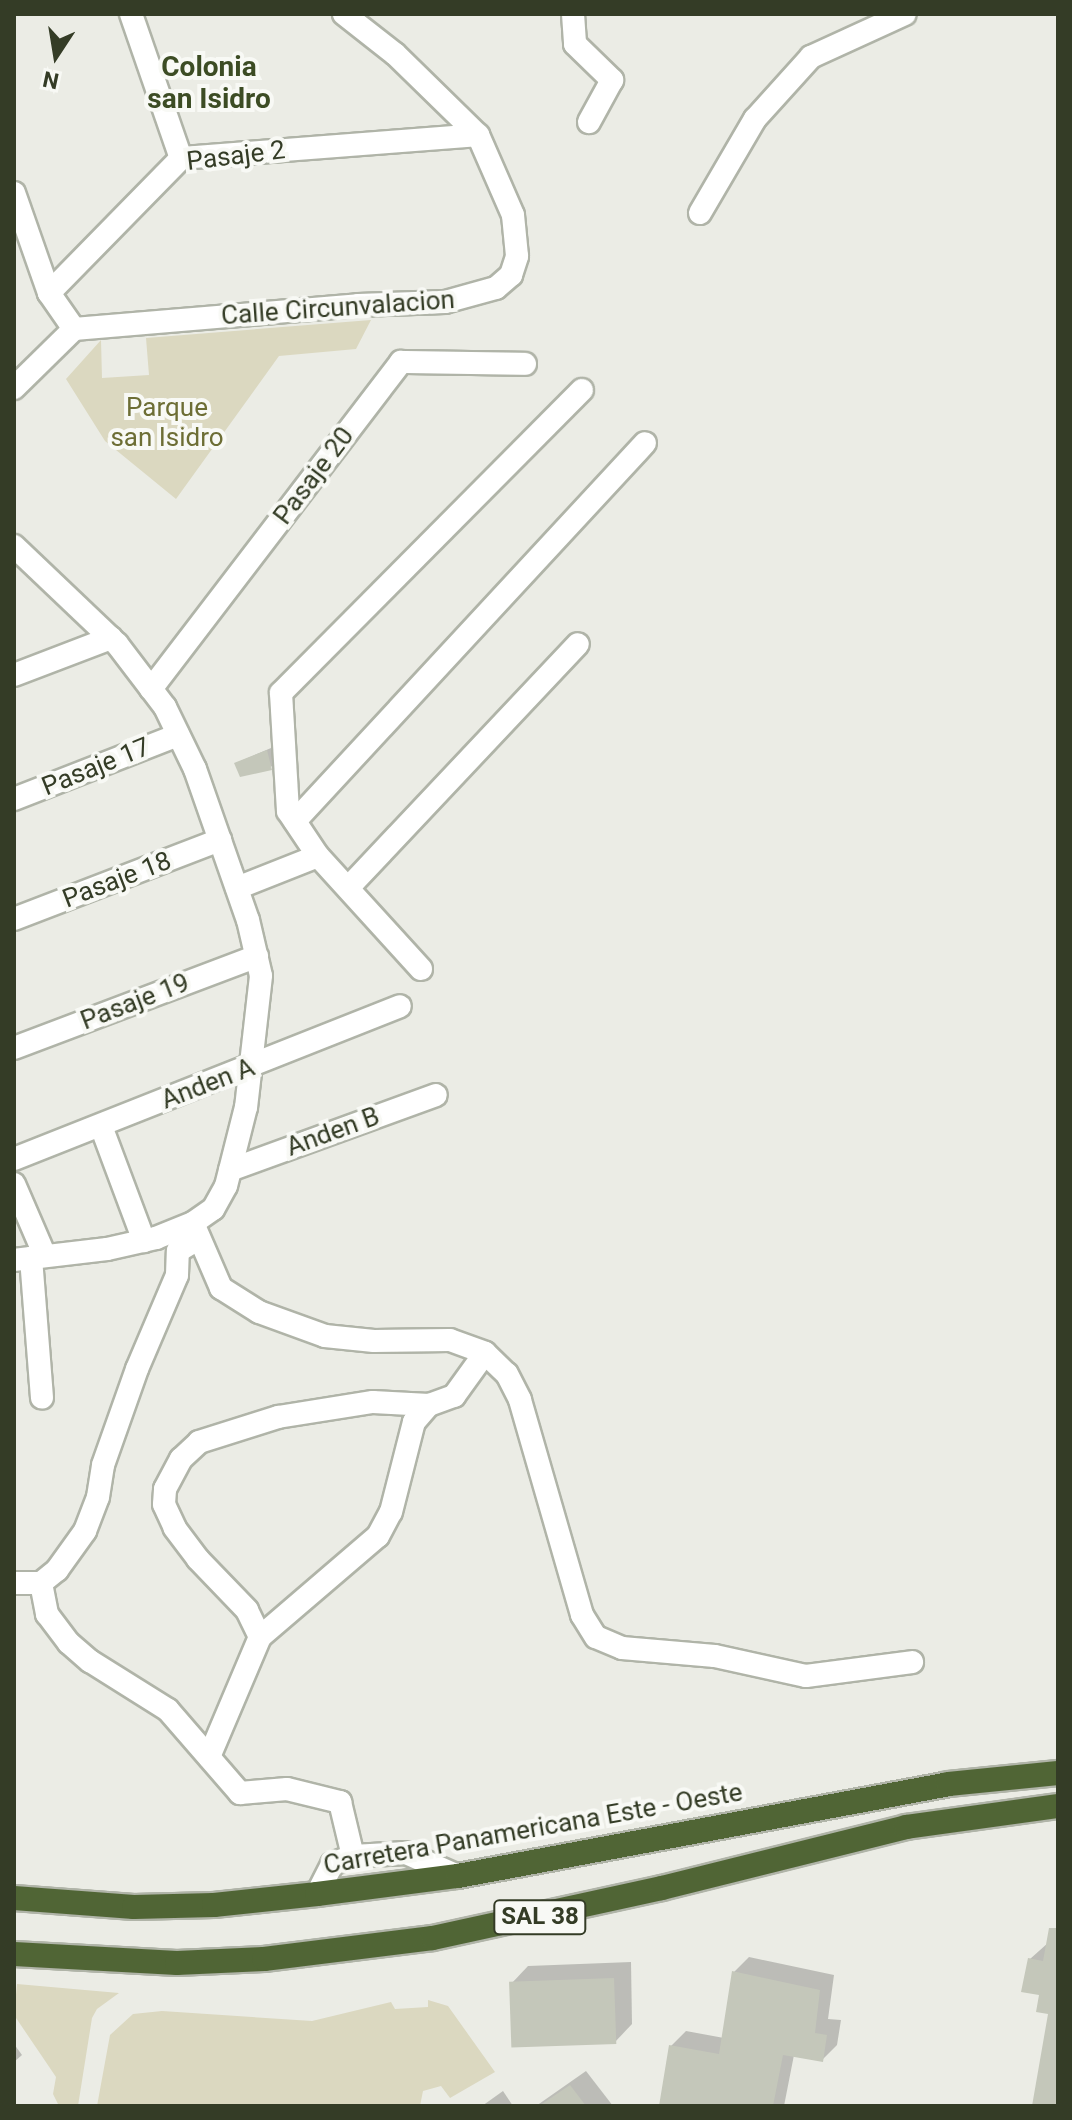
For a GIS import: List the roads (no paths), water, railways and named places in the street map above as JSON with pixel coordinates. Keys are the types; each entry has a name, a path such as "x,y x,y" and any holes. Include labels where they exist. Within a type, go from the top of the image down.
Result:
{"highway":[{"name":"Carretera Panamericana Este - Oeste","path":"14,1898 134,1907 214,1905 317,1894 458,1876 948,1784 1058,1773"},
{"name":"SAL 38","path":"14,1954 177,1963 264,1959 433,1938 618,1899 906,1827 1058,1806"}],"street":[{"path":"131,14 181,158"},
{"name":"Calle Circunvalacion","path":"74,329 358,305 445,302 496,288 511,275 517,256 513,215 478,135 395,54 344,14"},
{"path":"573,14 575,44 612,80 589,122"},
{"path":"700,213 755,119 811,57 905,14"},
{"name":"Pasaje 2","path":"49,293 181,158 478,135"},
{"path":"14,193 49,293 74,329 14,388"},
{"name":"Pasaje 20","path":"151,689 401,362 525,364"},
{"path":"421,969 318,856 288,811 281,693 582,390"},
{"path":"295,821 645,443"},
{"path":"14,546 111,638 151,689 178,735 237,888 261,976 252,1067 226,1186 213,1209 178,1251 177,1275 137,1369 103,1465 98,1497 85,1531 57,1570 41,1583 14,1583"},
{"path":"14,675 111,638"},
{"path":"348,888 578,644"},
{"name":"Pasaje 17","path":"14,799 178,735"},
{"name":"Pasaje 18","path":"14,919 220,840"},
{"path":"237,888 318,856"},
{"name":"Pasaje 19","path":"14,1048 257,956"},
{"name":"Anden A","path":"14,1159 400,1006"},
{"name":"Anden B","path":"230,1170 436,1095"},
{"path":"101,1126 144,1241"},
{"path":"14,1184 30,1258 42,1398"},
{"path":"30,1258 196,1231"},
{"path":"196,1231 221,1288 287,1324 325,1336 362,1340 450,1340 485,1353 507,1374 520,1400 582,1615 596,1637 622,1648 715,1656 806,1676 912,1662"},
{"path":"260,1637 247,1610 198,1559 175,1528 164,1504 165,1489 181,1459 199,1442 278,1417 373,1402 429,1405 454,1396 485,1353"},
{"path":"209,1757 260,1637 378,1536 391,1512 414,1422 429,1405"},
{"path":"41,1583 47,1614 69,1643 90,1661 168,1710 240,1793 287,1789 340,1802 353,1856"},
{"path":"317,1894 332,1864 353,1856 406,1853 458,1876"}],"district":[{"name":"Colonia san Isidro","path":"209,83"}],"park label":[{"name":"Parque san Isidro","path":"167,423"}]}
